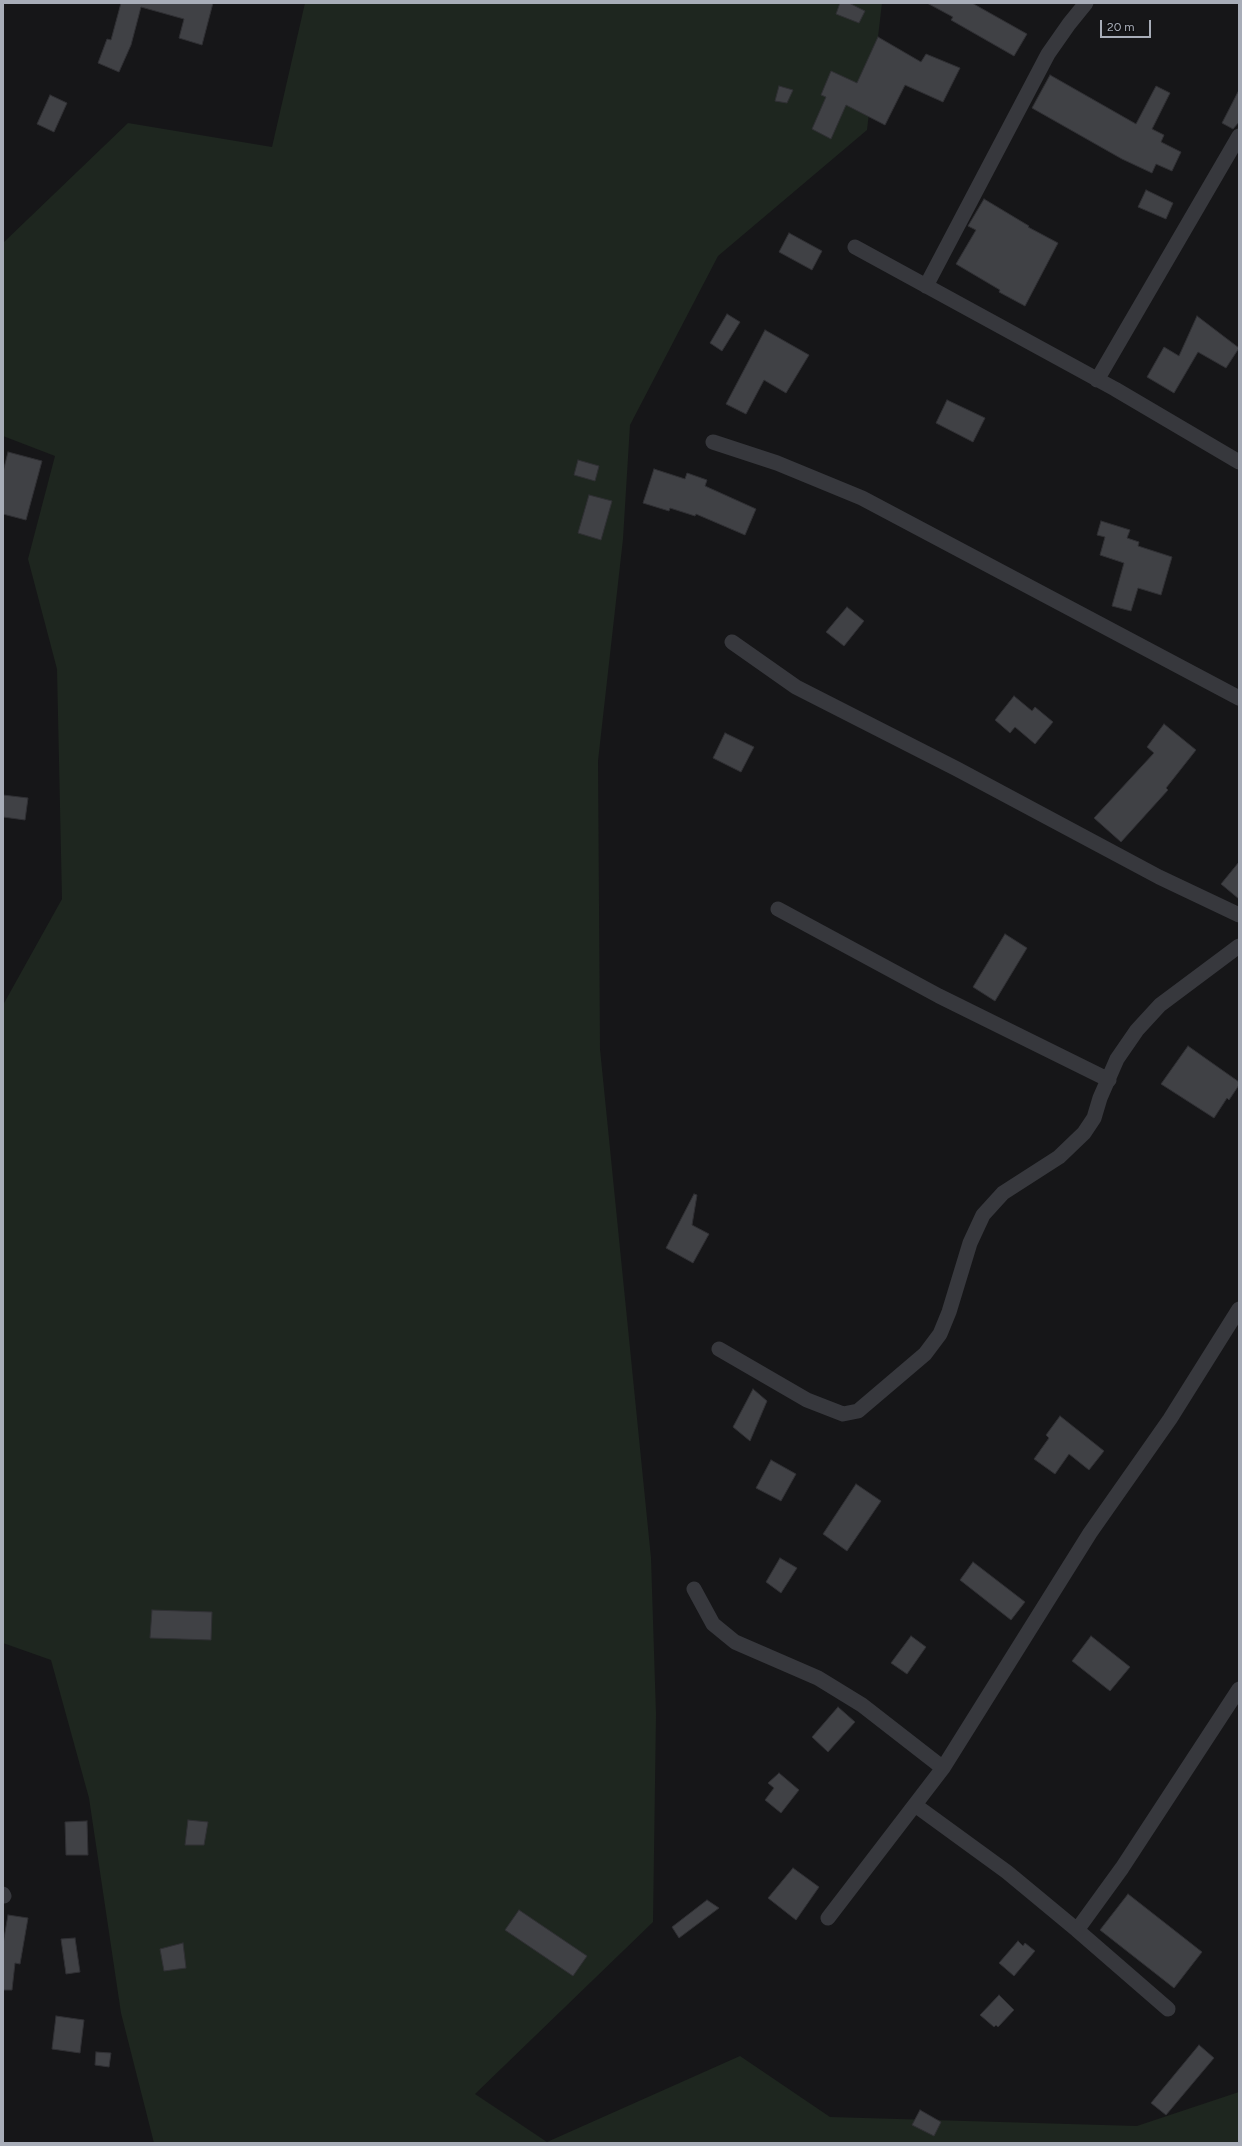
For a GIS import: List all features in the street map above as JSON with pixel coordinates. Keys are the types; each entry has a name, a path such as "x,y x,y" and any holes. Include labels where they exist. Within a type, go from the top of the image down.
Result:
{"street":[{"path":"926,286 1048,54 1086,3"},
{"path":"1097,380 1239,136"},
{"path":"854,247 1177,424 1239,462"},
{"path":"713,442 777,462 862,498 1239,698"},
{"path":"732,642 796,687 964,773 1158,877 1239,915"},
{"path":"778,909 938,996 1109,1080"},
{"path":"719,1349 807,1400 843,1414 858,1411 925,1354 940,1334 949,1312 970,1243 983,1215 1003,1193 1059,1157 1084,1133 1094,1118 1100,1098 1118,1059 1133,1036 1160,1005 1239,946"},
{"path":"828,1918 943,1768 1090,1533 1170,1419 1239,1309"},
{"path":"694,1589 713,1624 734,1642 818,1678 862,1705 943,1768"},
{"path":"1078,1930 1122,1868 1239,1689"},
{"path":"915,1805 1007,1872 1078,1930 1168,2009"}],"shaded area":[{"path":"305,3 882,3 867,130 718,256 630,425 623,539 598,761 600,1049 651,1558 656,1714 653,1922 475,2094 547,2142 740,2056 830,2117 1137,2126 1239,2092 1239,2143 154,2143 121,2013 89,1798 51,1660 3,1643 3,1005 62,899 57,669 28,559 55,456 3,436 3,243 128,123 272,147"}],"building":[{"path":"121,3 213,3 202,45 179,38 184,19 141,7 131,45 119,72 98,63 107,39 111,40"},
{"path":"840,3 849,3 865,11 859,23 836,14"},
{"path":"927,3 972,3 1027,34 1014,56 951,20 953,17"},
{"path":"878,37 921,62 926,54 960,68 943,102 905,85 885,125 846,105 831,139 812,129 826,97 821,95 831,71 857,83"},
{"path":"1050,75 1136,124 1156,86 1170,93 1152,129 1164,135 1161,142 1181,152 1172,171 1156,164 1152,173 1122,159 1032,108"},
{"path":"779,86 793,90 787,103 775,101"},
{"path":"1239,90 1239,122 1233,129 1222,123"},
{"path":"50,95 67,103 54,132 37,124"},
{"path":"1146,190 1173,203 1166,219 1138,207"},
{"path":"984,199 1029,226 1028,227 1058,243 1025,306 999,292 1000,290 956,264 976,230 968,226"},
{"path":"789,233 822,251 812,270 779,252"},
{"path":"727,314 740,322 722,351 710,343"},
{"path":"1197,316 1239,348 1226,368 1198,352 1174,393 1147,377 1164,347 1179,356"},
{"path":"765,330 809,355 786,393 764,380 746,414 726,404"},
{"path":"947,400 985,418 973,442 936,423"},
{"path":"8,452 42,461 26,520 3,514 3,472"},
{"path":"578,460 599,466 595,481 574,475"},
{"path":"654,469 685,479 687,473 707,480 705,486 756,509 745,535 696,514 695,516 670,508 669,511 643,503"},
{"path":"589,495 612,501 601,540 578,533"},
{"path":"1101,521 1130,530 1127,538 1139,542 1138,546 1172,557 1161,595 1138,588 1131,611 1112,606 1124,563 1100,555 1105,537 1097,535"},
{"path":"847,607 864,621 844,646 826,632"},
{"path":"1014,696 1032,711 1035,707 1053,722 1035,744 1015,727 1010,733 995,720"},
{"path":"1164,724 1196,750 1166,788 1168,790 1121,842 1094,818 1154,753 1147,747"},
{"path":"725,733 754,747 741,772 713,758"},
{"path":"3,795 28,798 25,820 3,817"},
{"path":"1239,862 1239,899 1221,884"},
{"path":"1005,934 1027,948 995,1001 973,987"},
{"path":"1188,1046 1239,1082 1239,1085 1229,1100 1227,1098 1214,1118 1161,1084"},
{"path":"694,1194 697,1195 692,1225 709,1234 693,1263 666,1248"},
{"path":"753,1389 767,1401 750,1441 733,1427"},
{"path":"1060,1416 1104,1451 1089,1470 1069,1454 1055,1474 1034,1459 1049,1438 1046,1435"},
{"path":"771,1460 796,1474 781,1501 756,1488"},
{"path":"856,1484 881,1501 847,1551 823,1534"},
{"path":"780,1558 797,1568 781,1593 766,1582"},
{"path":"973,1562 1025,1602 1011,1620 960,1580"},
{"path":"152,1610 212,1612 211,1640 150,1638"},
{"path":"911,1636 926,1647 907,1674 891,1663"},
{"path":"1091,1636 1130,1667 1110,1691 1072,1661"},
{"path":"838,1707 855,1722 828,1752 812,1737"},
{"path":"779,1773 799,1790 781,1813 765,1800 774,1788 768,1783"},
{"path":"188,1820 208,1822 204,1845 185,1845"},
{"path":"87,1821 88,1855 66,1855 65,1822"},
{"path":"793,1868 819,1887 796,1920 768,1898"},
{"path":"1128,1894 1202,1952 1174,1988 1100,1930"},
{"path":"707,1900 719,1908 679,1938 672,1927"},
{"path":"519,1910 587,1956 573,1976 505,1930"},
{"path":"8,1915 28,1918 20,1964 15,1963 12,1990 3,1990 3,1944"},
{"path":"75,1938 80,1972 66,1974 61,1939"},
{"path":"1018,1941 1023,1946 1025,1943 1035,1951 1014,1976 999,1963"},
{"path":"183,1943 186,1968 164,1971 160,1949"},
{"path":"999,1995 1014,2010 998,2027 996,2025 994,2027 980,2015"},
{"path":"56,2016 84,2020 80,2053 52,2049"},
{"path":"1199,2045 1214,2058 1166,2115 1151,2103"},
{"path":"96,2052 111,2053 109,2067 95,2065"},
{"path":"920,2110 941,2122 934,2136 912,2125"}]}
